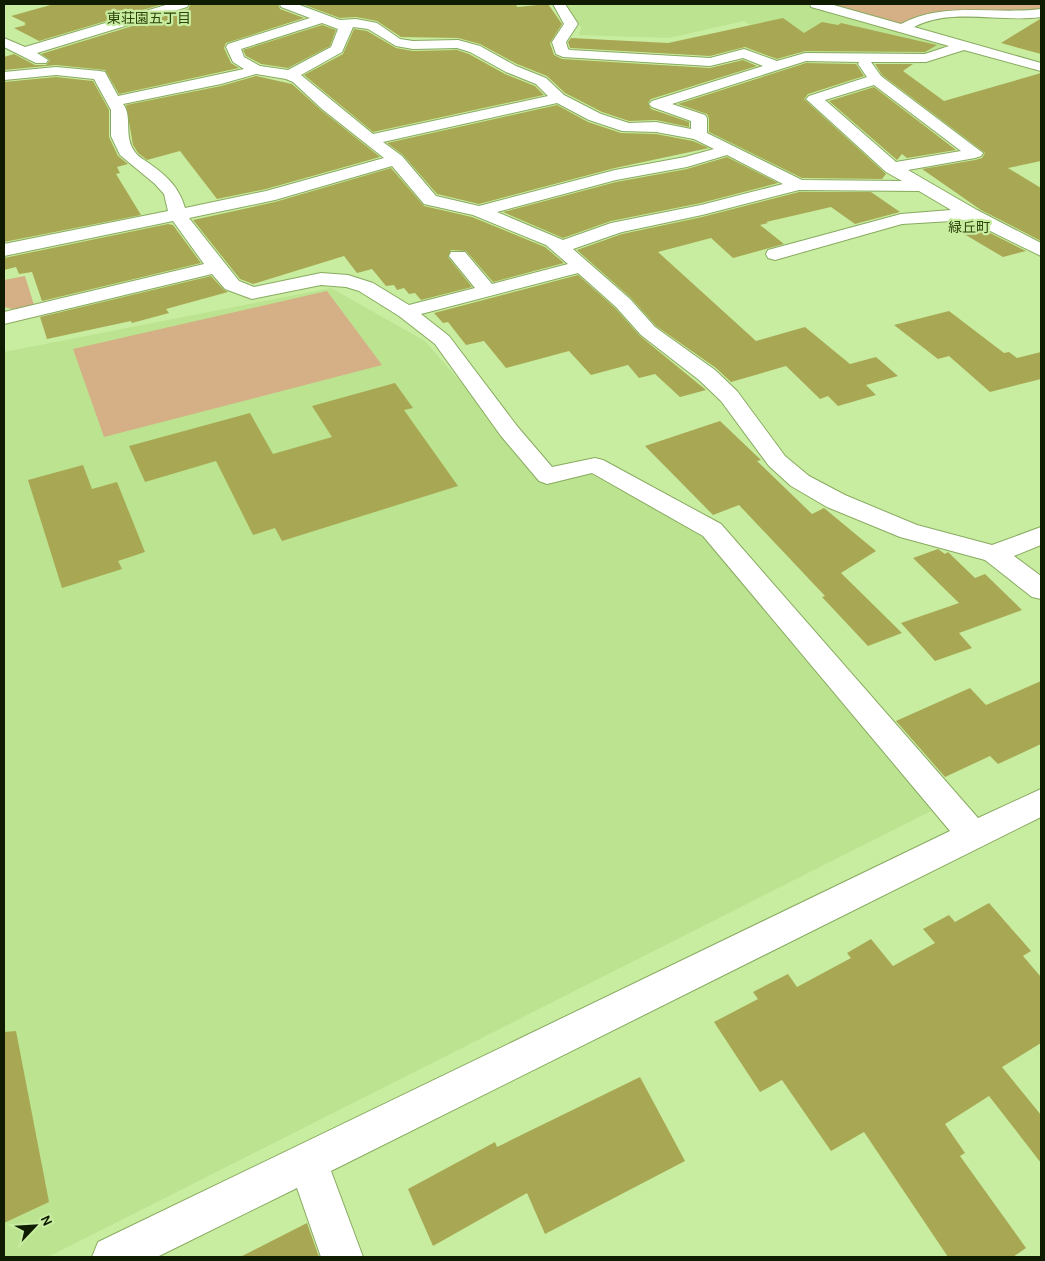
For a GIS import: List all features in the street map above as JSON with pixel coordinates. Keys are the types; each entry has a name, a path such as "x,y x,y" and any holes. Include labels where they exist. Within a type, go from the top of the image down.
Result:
{"street":[{"path":"24,52 182,4"},
{"path":"286,4 346,27 337,49 290,75"},
{"path":"560,4 571,24 559,42 561,51 568,54 710,62 744,53 776,66"},
{"path":"816,4 1041,67"},
{"path":"901,29 918,20 941,15 1016,16 1041,13"},
{"path":"799,185 699,135 656,127 628,128 595,117 559,98 540,81 511,69 475,49 458,44 440,42 413,45 396,42 372,26 331,21 233,47 238,59 256,70 290,75 396,160 430,200 479,211 553,241 623,304 648,331 707,376 729,396 778,462 800,481 836,501 909,531 994,554 1041,590"},
{"path":"4,42 50,65 56,71"},
{"path":"699,135 699,118 657,104 776,66 814,56 926,58 962,46"},
{"path":"859,57 876,79 975,153 892,168"},
{"path":"113,102 221,80 256,70"},
{"path":"4,76 56,71 100,75 113,102 119,109 119,136 128,155 161,180 172,193 178,215 216,267 232,285 252,293 322,279 348,281 366,287 406,312 442,340 509,431 548,476 594,465 712,530 973,835"},
{"path":"876,79 814,99 892,168 918,186 1041,250"},
{"path":"370,140 559,98"},
{"path":"479,211 615,175 687,162 728,150"},
{"path":"4,250 269,196 396,160"},
{"path":"559,248 617,226 702,210 799,185 918,186"},
{"path":"775,254 901,220 971,214"},
{"path":"458,256 487,291"},
{"path":"4,318 216,267"},
{"path":"406,312 581,268"},
{"path":"994,554 1041,535"},
{"path":"113,1257 1041,802"},
{"path":"308,1162 342,1257"}],"shaded area":[{"path":"565,4 804,4 835,15 945,45 929,55 795,53 744,21 669,38 579,35 581,27"},
{"path":"831,4 1041,4 1041,12 922,16 901,24"},
{"path":"25,276 34,305 12,309 4,307 4,280"},
{"path":"331,288 425,341 546,481 591,471 711,540 886,739 931,811 48,1257 4,1257 4,352"},
{"path":"327,291 382,365 104,437 73,349"}],"building":[{"path":"54,4 163,4 39,41 14,28 26,25 24,24 26,23 11,16"},
{"path":"191,4 278,4 280,9 304,18 226,43 224,48 231,63 239,68 119,94 105,70 56,65 4,70 4,57 14,54 35,65 46,65 50,60 41,54 188,9"},
{"path":"302,4 516,4 517,7 548,4 562,24 550,43 554,55 562,59 710,68 743,60 757,66 651,99 648,103 651,109 689,122 689,127 656,120 629,121 602,112 565,93 547,76 517,64 480,44 458,38 401,37 377,21 356,17 340,18"},
{"path":"783,18 804,33 822,22 838,25 841,23 937,45 925,52 805,51 777,59 745,47 710,56 570,48 568,42 571,38 668,43"},
{"path":"1040,19 1041,54 1001,43"},
{"path":"322,25 336,30 330,46 288,68 261,64 246,56 243,50"},
{"path":"354,29 367,31 396,48 413,51 457,50 469,54 505,74 535,86 544,95 373,132 304,75 343,54"},
{"path":"806,63 856,64 864,76 808,94 804,99 886,174 882,179 802,178 709,132 709,118 707,114 678,104"},
{"path":"875,64 913,64 903,71 944,101 1041,73 1041,161 1008,168 1041,188 1041,241 981,210 922,169 975,160 982,158 985,153 882,75"},
{"path":"256,76 292,84 380,157 266,189 217,199 180,151 147,160 138,153 133,145 126,105 221,86"},
{"path":"56,77 93,81 109,110 109,137 118,156 128,164 117,167 120,173 116,174 141,215 4,242 4,82"},
{"path":"874,87 956,150 907,158 902,154 897,160 829,101"},
{"path":"557,105 588,122 621,133 656,134 693,141 709,148 615,168 479,204 437,194 403,155 387,143"},
{"path":"727,157 778,183 701,203 611,221 563,238 503,212 616,182 687,169"},
{"path":"391,168 424,206 472,217 545,247 564,263 493,282 466,251 451,250 448,257 472,287 421,300 415,293 409,294 404,288 397,290 394,285 386,286 372,269 357,273 344,256 253,284 240,279 193,220 275,202"},
{"path":"799,192 871,192 900,212 855,224 831,207 766,222 768,223 760,225 784,244 733,258 711,238 658,252 756,341 805,327 850,364 876,357 898,376 866,385 876,395 838,406 828,396 820,399 786,366 731,382 716,368 656,326 631,298 577,250 622,234 702,217"},
{"path":"968,222 1026,251 1003,257 947,224"},
{"path":"168,224 173,225 201,263 42,301 32,272 19,274 16,267 4,270 4,258"},
{"path":"578,275 615,308 640,336 706,390 680,397 655,374 639,378 628,365 591,375 569,351 506,368 484,341 466,345 448,322 443,323 434,313"},
{"path":"211,276 228,292 166,309 169,313 132,323 131,321 47,339 40,317"},
{"path":"949,311 1004,353 1009,352 1017,358 1041,352 1041,379 990,392 949,356 938,359 894,325"},
{"path":"395,383 413,408 404,410 458,486 282,541 275,528 253,535 216,461 145,482 129,446 250,413 273,454 332,437 312,406"},
{"path":"720,421 761,460 757,461 812,514 824,508 876,551 841,573 902,633 868,646 822,597 825,596 739,505 713,515 645,446"},
{"path":"83,465 92,489 117,482 145,552 118,561 122,569 62,588 28,480"},
{"path":"938,549 945,554 948,552 975,578 985,574 1022,610 959,633 972,648 935,661 901,623 959,603 913,558"},
{"path":"1041,681 1041,744 998,764 990,756 945,777 896,721 970,688 986,705"},
{"path":"989,903 1031,951 1023,956 1041,977 1041,1043 1002,1067 1041,1115 1041,1163 989,1096 945,1124 965,1153 960,1156 1026,1248 1013,1257 948,1257 864,1132 831,1151 782,1080 760,1092 714,1022 758,999 753,992 788,974 797,987 851,958 847,953 871,939 893,966 935,943 923,929 949,915 955,922"},
{"path":"16,1031 49,1202 4,1223 4,1032"},
{"path":"640,1077 685,1161 545,1234 527,1193 433,1246 408,1189 495,1142 497,1147"},
{"path":"307,1223 319,1257 240,1257"}],"district":[{"name":"東荘園五丁目","path":"149,18"},
{"name":"緑丘町","path":"969,227"}]}
